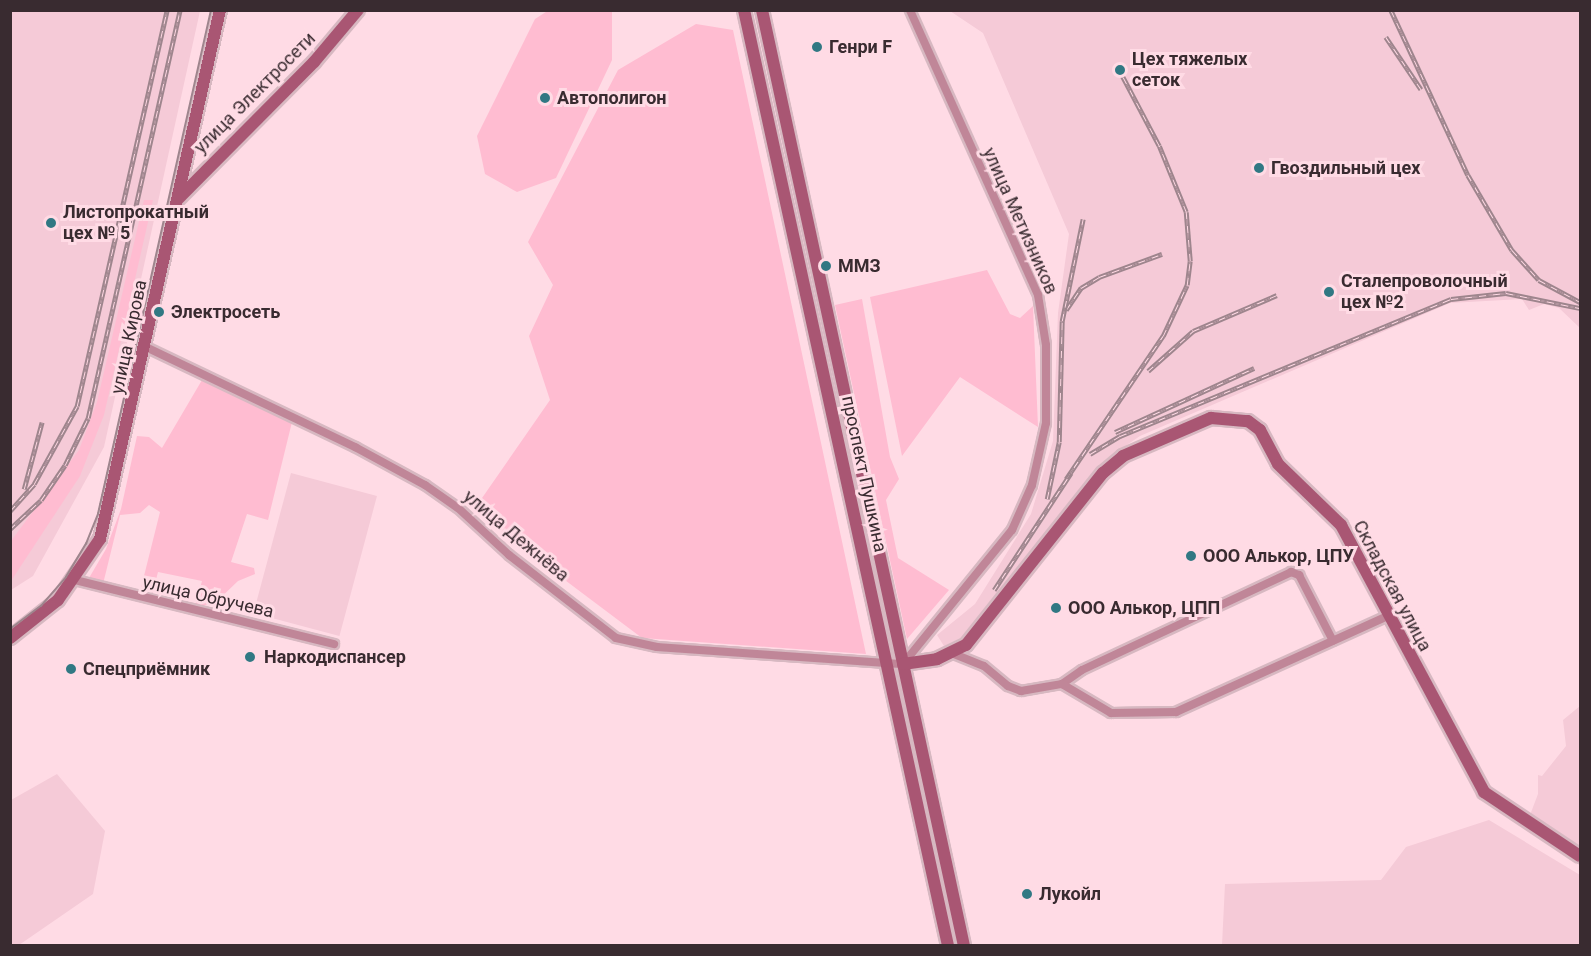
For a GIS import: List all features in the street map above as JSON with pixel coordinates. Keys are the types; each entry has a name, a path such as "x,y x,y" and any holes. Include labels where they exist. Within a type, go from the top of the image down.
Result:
{"main road":[{"name":"улица Кирова","path":"10,638 34,623 75,580 98,545 108,514 220,10"},
{"name":"улица Электросети","path":"177,200 314,62 358,10"},
{"name":"проспект Пушкина","path":"744,10 948,945"},
{"name":"проспект Пушкина","path":"762,10 964,945"},
{"path":"748,28 765,25"},
{"name":"Складская улица","path":"954,654 966,645 1103,473 1124,456 1212,418 1248,421 1260,430 1278,464 1341,525 1484,792 1581,856"},
{"path":"903,664 954,654"}],"street":[{"name":"улица Метизников","path":"903,664 1012,530 1038,462 1046,403 1046,345 1038,295 910,10"},
{"name":"улица Дежнёва","path":"146,347 355,447 424,485 457,507 509,555 616,638 657,647 903,664"},
{"path":"954,654 984,666 1008,686 1021,691 1062,684 1082,670 1291,572 1299,575 1333,640"},
{"name":"улица Обручева","path":"75,580 334,644"},
{"path":"1062,684 1111,713 1176,712 1388,616"}],"shaded area":[{"name":"Автополигон","path":"549,10 612,11 612,60 556,178 517,192 485,174 477,136 535,19"},
{"path":"10,11 200,11 104,447 33,576 11,590"},
{"path":"950,11 1580,11 1580,328 1559,308 1544,304 1529,310 1522,299 1450,303 1140,436 1112,455 1089,480 964,636 944,646 937,635 975,604 1031,514 1053,441 1058,313 1069,234 983,33"},
{"path":"696,24 733,30 866,654 642,638 473,511 550,400 529,336 553,285 528,242 618,70"},
{"path":"144,200 153,200 104,415 80,476 11,581 11,541 79,450 97,402"},
{"path":"987,270 1010,314 1020,318 1033,306 1038,427 960,377 902,456 870,297"},
{"path":"862,299 890,457 899,479 886,500 898,558 949,590 907,639 835,305"},
{"path":"202,380 292,422 268,520 247,514 231,562 254,568 255,574 238,581 214,604 195,606 202,581 158,572 152,595 140,592 160,512 149,505 140,513 120,515 103,584 89,578 106,549 121,509 137,436 149,437 162,448"},
{"path":"291,473 377,496 339,636 253,613"},
{"path":"1580,706 1580,846 1530,815 1538,794 1538,775 1542,776 1566,746 1563,720"},
{"path":"57,774 105,831 93,894 19,945 11,945 11,800"},
{"path":"1489,820 1580,875 1580,945 1222,945 1225,884 1381,880 1406,847"}],"tram line":[{"path":"10,629 41,606 66,577 86,544 98,514 211,10"}],"railway":[{"path":"10,511 34,484 77,406 167,10"},
{"path":"10,529 41,500 65,465 88,418 180,10"},
{"path":"1391,10 1468,175 1512,250 1539,280 1580,302"},
{"path":"1386,37 1421,89"},
{"path":"1066,479 1163,336 1187,285 1190,261 1186,212 1159,146 1120,72"},
{"path":"1047,499 1059,442 1062,321 1083,219"},
{"path":"1066,310 1081,288 1099,277 1162,254"},
{"path":"1090,454 1120,436 1451,299 1506,293 1580,308"},
{"path":"1148,371 1193,331 1277,295"},
{"path":"1115,432 1254,368"},
{"path":"24,489 42,422"},
{"path":"994,590 1071,473"}],"place":[{"name":"Генри F","path":"817,47"},
{"name":"Цех тяжелых сеток","path":"1120,70"},
{"name":"Автополигон","path":"545,98"},
{"name":"Гвоздильный цех","path":"1259,168"},
{"name":"Листопрокатный цех № 5","path":"51,223"},
{"name":"ММЗ","path":"826,266"},
{"name":"Сталепроволочный цех №2","path":"1329,292"},
{"name":"Электросеть","path":"159,312"},
{"name":"ООО Алькор, ЦПУ","path":"1191,556"},
{"name":"ООО Алькор, ЦПП","path":"1056,608"},
{"name":"Наркодиспансер","path":"250,657"},
{"name":"Спецприёмник","path":"71,669"},
{"name":"Лукойл","path":"1027,894"}]}
